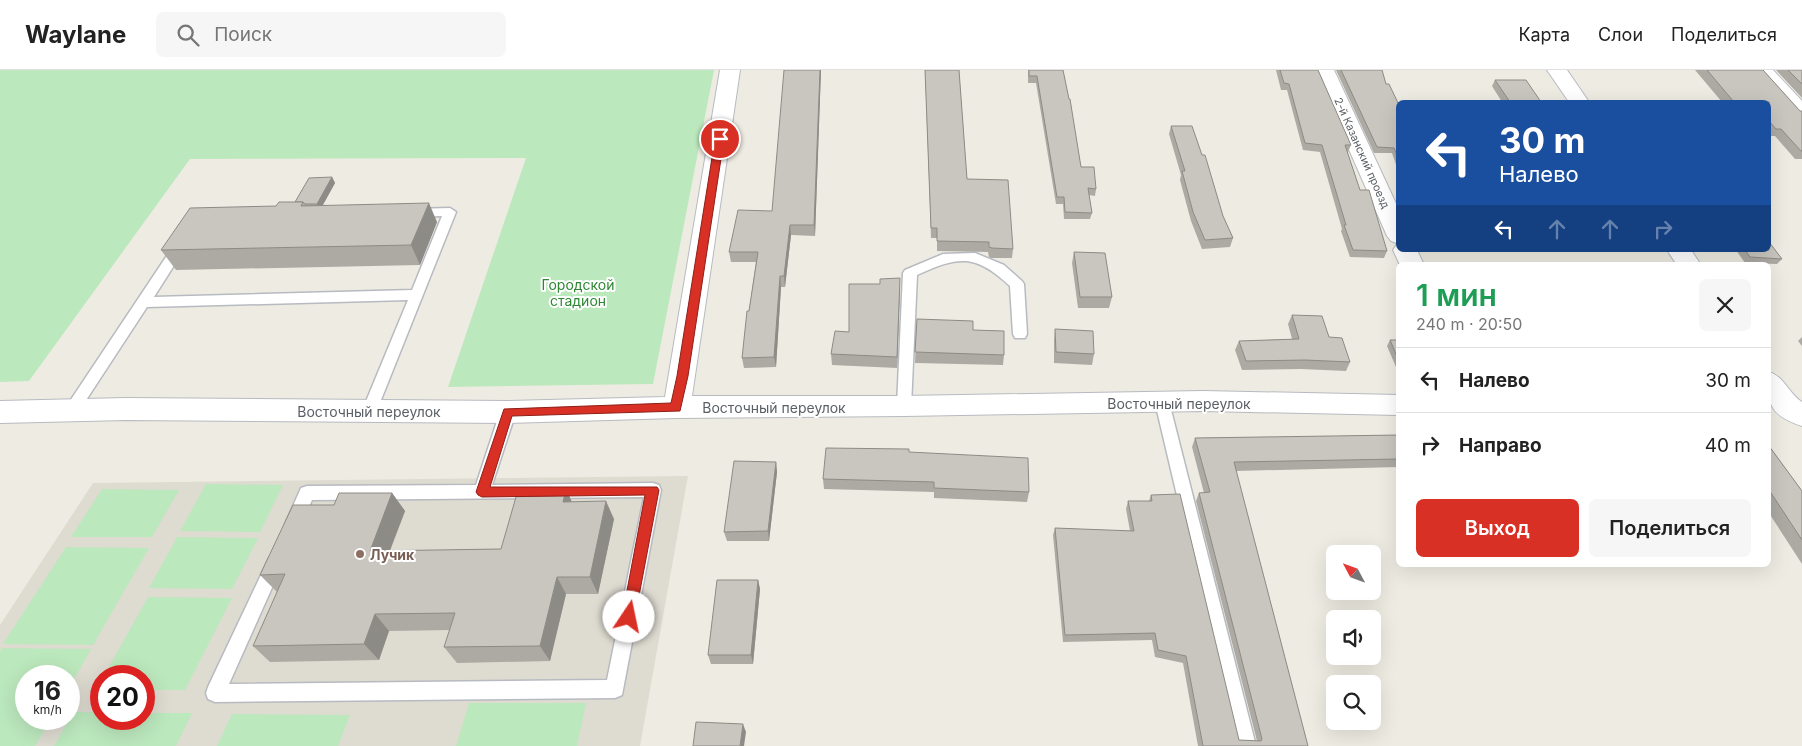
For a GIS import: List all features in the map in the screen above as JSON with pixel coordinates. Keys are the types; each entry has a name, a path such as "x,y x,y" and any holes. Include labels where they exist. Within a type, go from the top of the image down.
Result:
{"street":[{"path":"676,408 683,376 730,70"},
{"name":"2-й Казанский проезд","path":"1324,70 1396,229"},
{"path":"1557,70 1578,100"},
{"path":"1762,70 1802,113"},
{"path":"1771,384 1789,407"},
{"name":"Восточный переулок","path":"0,412 72,410 508,412 1203,401 1396,405"}],"lane":[{"path":"370,411 450,212 402,213"},
{"path":"72,410 189,233"},
{"path":"904,406 910,273 944,258 975,257 999,268 1017,284 1020,334"},
{"path":"143,302 416,295"},
{"path":"1162,402 1246,746"},
{"path":"482,492 508,412"},
{"path":"652,490 615,689 215,692 307,493 482,492 652,490"}],"shaded area":[{"name":"Лучик","path":"688,476 640,746 0,746 0,625 93,483"}],"green space":[{"name":"Городской стадион","path":"0,70 714,70 653,384 448,387 526,158 190,159 29,381 0,382"},
{"path":"206,484 283,485 260,532 180,531"},
{"path":"102,489 179,490 152,537 71,537"},
{"path":"177,537 258,538 232,589 149,588"},
{"path":"66,547 149,548 93,645 3,644"},
{"path":"148,597 232,598 185,690 155,690 155,665 110,665"},
{"path":"2,648 91,649 80,668 80,665 15,665 15,730 44,730 35,746 0,746 0,651"},
{"path":"469,703 586,703 577,746 456,746"},
{"path":"80,712 90,712 90,730 155,730 155,713 192,713 176,746 54,746 63,730 80,730"},
{"path":"232,714 350,715 338,746 217,746"}],"building":[{"path":"784,70 820,70 814,225 790,225 784,276 780,276 774,357 742,358 747,311 749,311 758,252 729,252 738,210 772,211"},
{"path":"925,70 959,70 967,179 1008,180 1013,249 992,248 989,247 989,242 937,241 937,228 931,228"},
{"path":"1029,70 1063,70 1070,99 1081,167 1094,167 1096,189 1088,188 1092,213 1065,212 1064,197 1057,197 1037,76 1029,76"},
{"path":"1280,70 1318,70 1351,145 1345,145 1360,190 1369,190 1387,251 1353,250 1344,225 1346,225 1322,145 1305,143 1289,84 1284,83"},
{"path":"1341,70 1382,70 1386,84 1389,84 1397,100 1396,153 1394,148 1377,147"},
{"path":"1707,70 1763,70 1802,111 1802,151 1781,129 1776,129 1771,123 1771,100 1732,100"},
{"path":"1788,70 1802,70 1802,84"},
{"path":"1495,80 1526,80 1540,100 1509,100"},
{"path":"1171,126 1192,126 1202,155 1205,155 1223,216 1233,238 1205,240 1193,212 1182,171 1185,171"},
{"path":"332,177 317,204 295,202 309,178"},
{"path":"279,202 303,202 301,206 429,203 411,245 161,250 190,208 276,206"},
{"path":"1771,245 1782,259 1750,257 1746,252 1771,252"},
{"path":"1074,252 1105,253 1112,297 1080,297"},
{"path":"900,278 897,357 831,354 835,331 849,332 849,284 880,284 880,279"},
{"path":"1292,315 1322,316 1329,337 1342,338 1350,362 1305,360 1246,361 1239,341 1299,339"},
{"path":"917,319 973,321 973,330 1004,331 1004,355 915,352"},
{"path":"1055,329 1093,331 1094,354 1056,352"},
{"path":"1390,340 1396,340 1396,354"},
{"path":"1396,435 1396,459 1234,462 1308,746 1203,746 1186,656 1158,650 1155,633 1065,635 1055,528 1134,531 1128,501 1152,501 1151,495 1180,494 1239,740 1261,741 1199,493 1210,492 1195,438"},
{"path":"826,448 909,449 909,452 1028,458 1029,492 934,488 934,482 823,479"},
{"path":"1771,449 1802,491 1802,540 1771,493"},
{"path":"734,461 776,462 768,531 724,532"},
{"path":"566,489 563,502 606,501 590,577 557,577 540,646 444,647 455,613 375,614 364,644 253,646 285,574 260,575 293,505 334,505 339,493 392,493 370,551 501,549 518,490"},
{"path":"717,580 758,580 751,655 708,655"},
{"path":"696,722 743,724 740,746 693,746"}],"place":[{"name":"Лучик","path":"360,554"}],"route":[{"path":"629,617 652,490 482,492 508,412 676,408 683,376 720,139"}]}
